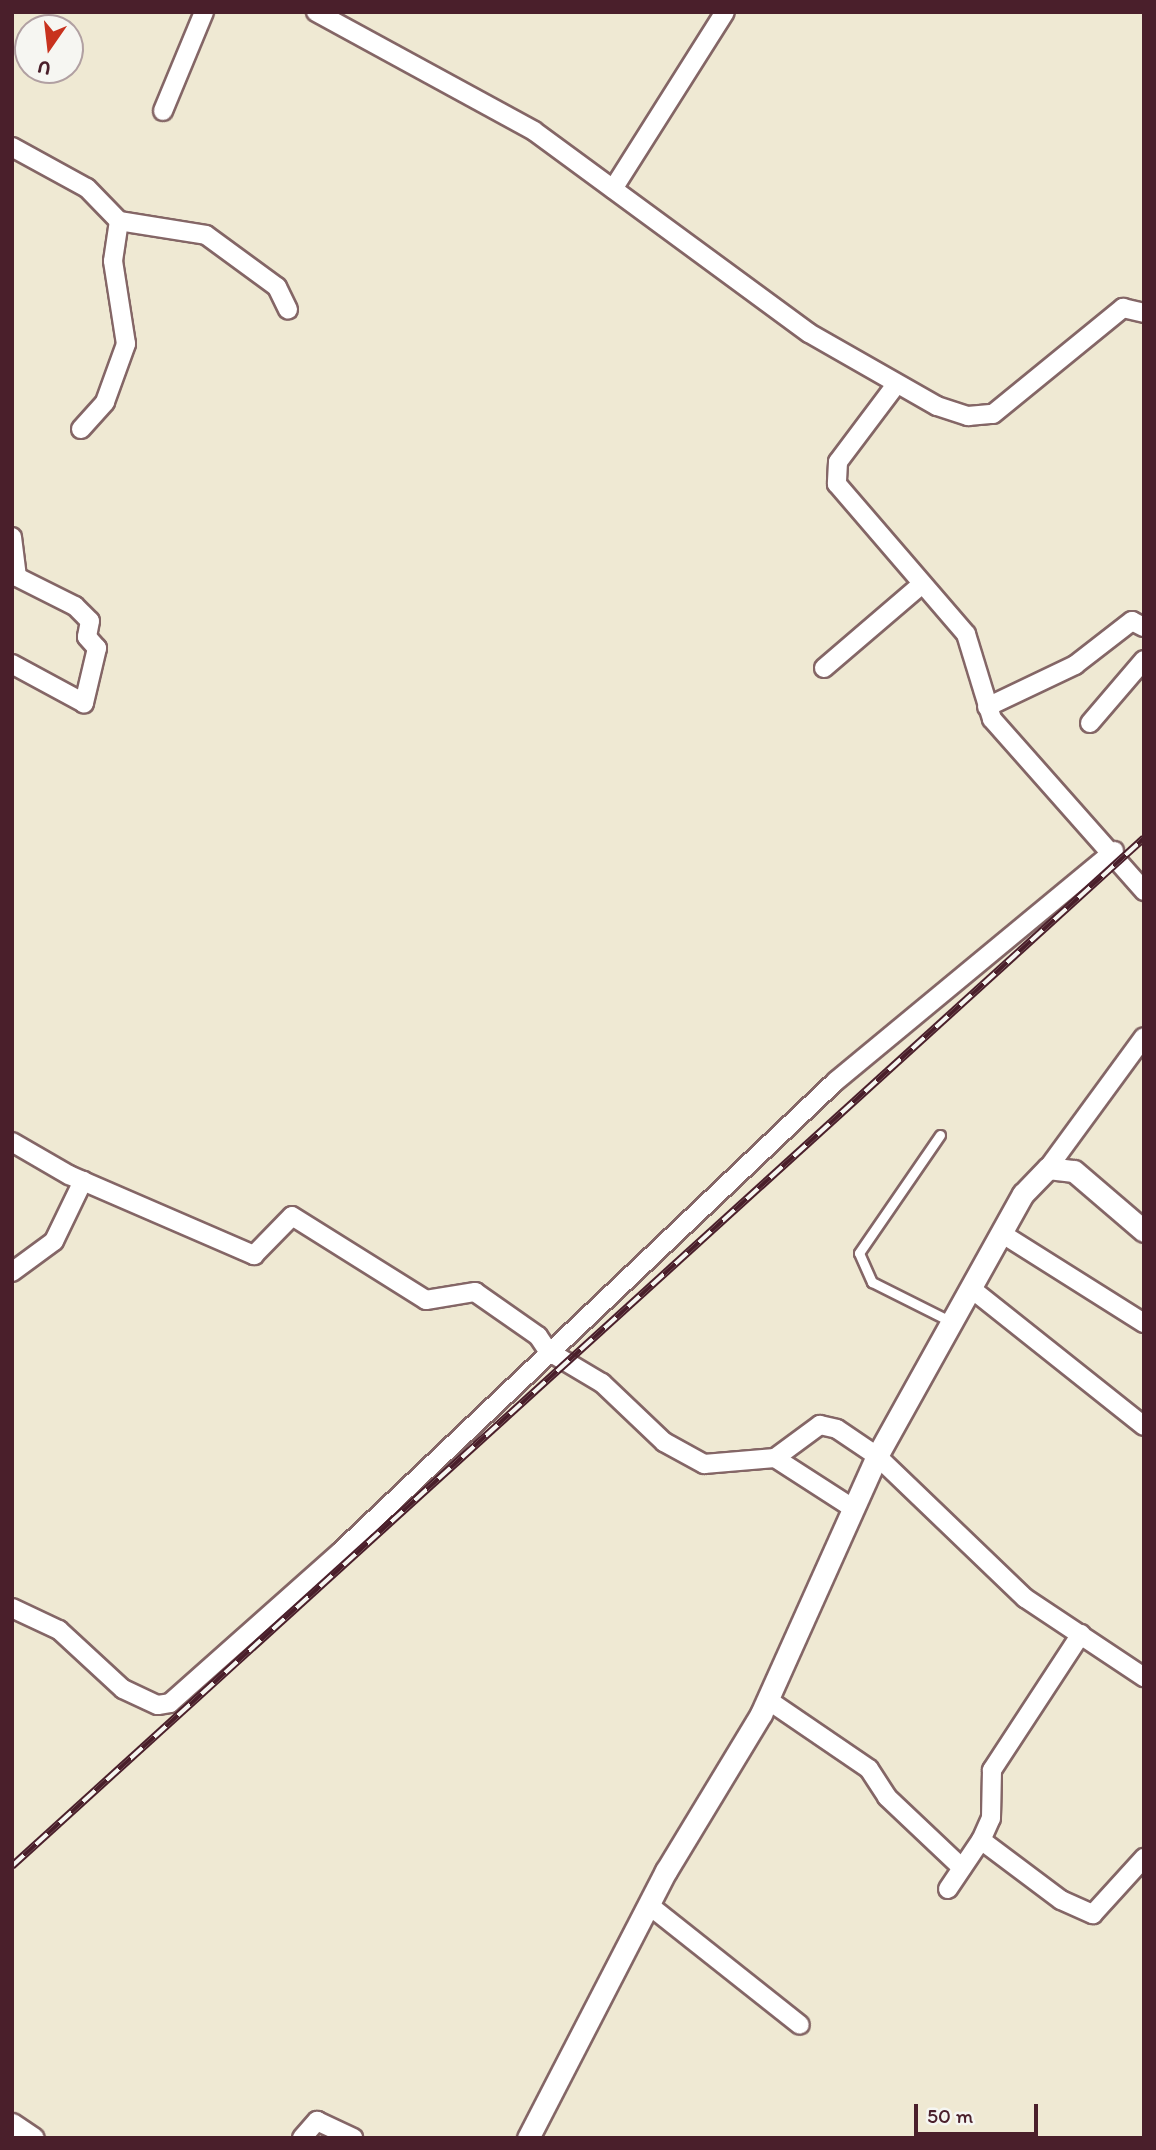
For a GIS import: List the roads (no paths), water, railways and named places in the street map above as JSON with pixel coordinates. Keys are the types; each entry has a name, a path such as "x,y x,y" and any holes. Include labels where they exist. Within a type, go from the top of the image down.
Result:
{"street":[{"path":"163,111 204,12"},
{"path":"316,12 534,131 799,326 895,386 968,416 993,414 1123,308 1144,313"},
{"path":"613,188 725,12"},
{"path":"12,147 88,188 119,221 206,236 277,287 288,310"},
{"path":"81,429 105,402 126,344 113,261 119,221"},
{"path":"895,386 835,473 922,584 966,634 987,707 1032,766 1114,851 1144,891"},
{"path":"12,537 17,577 75,606 90,620 87,637 97,648 84,703 12,664"},
{"path":"824,668 922,584"},
{"path":"987,707 1075,665 1132,621 1144,627"},
{"path":"1090,723 1144,660"},
{"path":"12,1608 59,1630 123,1689 165,1706 340,1552 836,1081 1114,851"},
{"path":"528,2138 650,1906 768,1700 851,1507 877,1456 955,1324 1001,1233 1023,1194 1048,1168 1144,1037"},
{"path":"12,1142 83,1181 254,1255 292,1216 426,1300 475,1292 538,1336 548,1352 602,1383 664,1442 695,1461 722,1468 775,1458 820,1425 845,1433 877,1456 998,1576 1144,1677"},
{"path":"1048,1168 1090,1179 1144,1231"},
{"path":"12,1272 54,1241 83,1181"},
{"path":"1001,1233 1144,1323"},
{"path":"973,1290 1144,1426"},
{"path":"775,1458 851,1507"},
{"path":"948,1889 981,1840 991,1818 992,1770 1081,1634"},
{"path":"768,1700 869,1769 887,1797 962,1868"},
{"path":"981,1840 1061,1900 1093,1914 1144,1858"},
{"path":"650,1906 800,2025"},
{"path":"302,2138 317,2121 353,2138"},
{"path":"12,2124 33,2138"}],"lane":[{"path":"940,1135 859,1254 872,1282 955,1324"}],"railway":[{"path":"12,1866 1144,838"}]}
